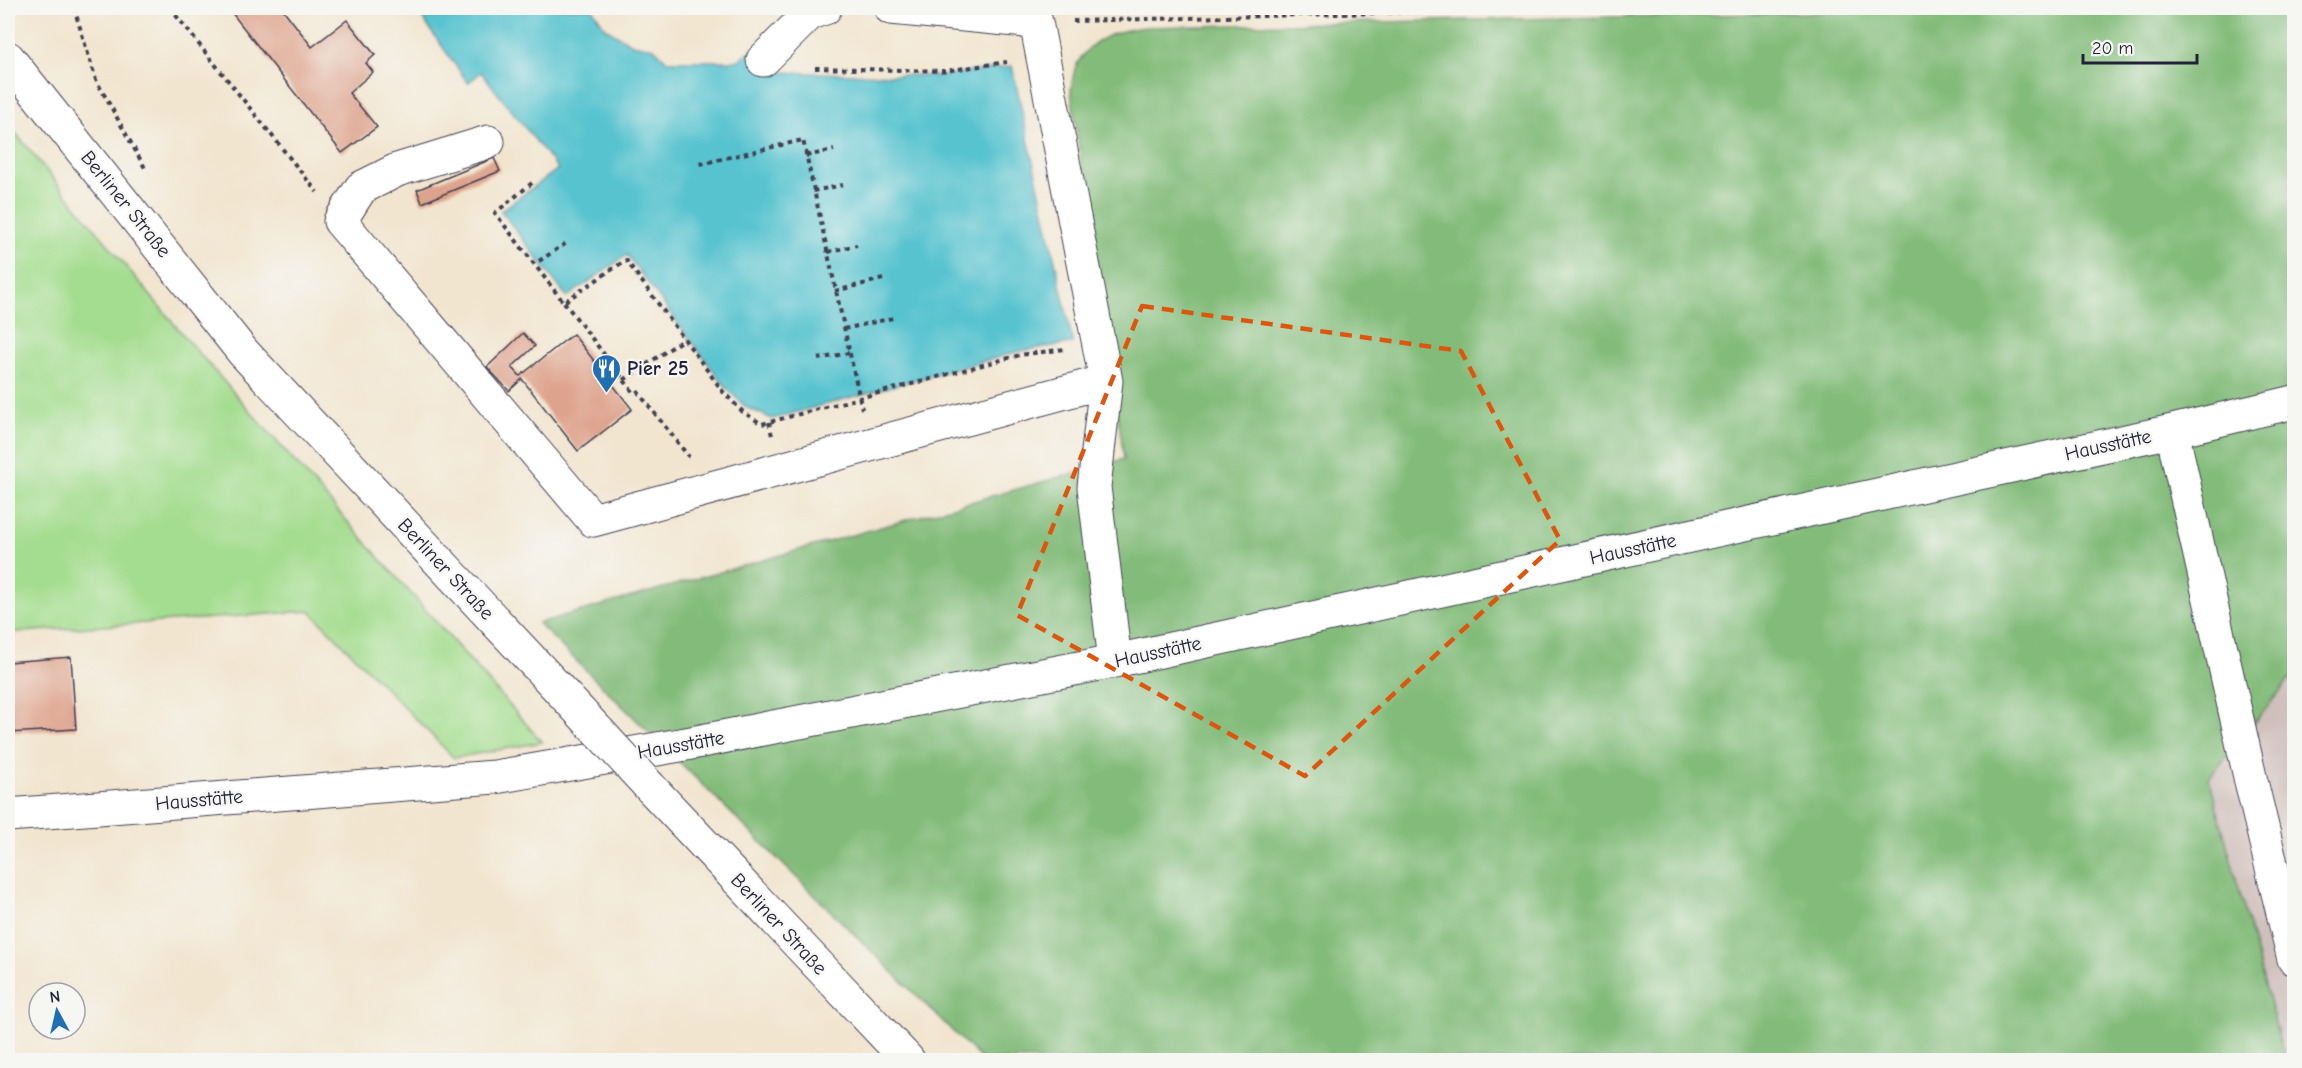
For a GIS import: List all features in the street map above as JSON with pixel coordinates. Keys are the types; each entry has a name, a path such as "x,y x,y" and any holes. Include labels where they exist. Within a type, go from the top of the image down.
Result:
{"street":[{"path":"763,60 810,13 825,8"},
{"path":"891,8 1036,22 1106,381 1094,486 1115,661"},
{"name":"Berliner Straße","path":"8,58 243,352 908,1060"},
{"path":"488,142 397,170 361,188 340,221 593,520 1106,381"},
{"name":"Hausstätte","path":"8,815 495,777 686,744 1115,661 2172,431 2295,402"},
{"path":"2172,431 2247,765 2295,959"}],"path":[{"path":"75,8 96,80 148,173 141,223"},
{"path":"170,8 340,221"},
{"path":"1036,22 1566,8"},
{"path":"814,68 945,71 1012,62"},
{"path":"700,164 803,140 860,401"},
{"path":"806,156 834,150"},
{"path":"532,183 495,213 633,392 638,392 710,488"},
{"path":"813,191 843,185"},
{"path":"539,261 568,242"},
{"path":"828,252 857,245"},
{"path":"564,302 626,260 724,393 743,412 762,424 860,401 1010,361 1071,348"},
{"path":"835,291 883,279"},
{"path":"844,329 893,318"},
{"path":"624,380 684,339"},
{"path":"818,359 849,353"},
{"path":"769,422 770,428"}],"highlighted area":[{"path":"1142,306 1461,351 1560,540 1305,776 1017,615"}],"shaded area":[{"path":"2294,674 2294,1060 2285,1060 2209,778"}],"green space":[{"path":"2032,8 2294,8 2294,674 2209,778 2285,1060 982,1060 538,623 1124,459 1071,92 1077,64 1090,47 1107,36 1146,27"},
{"path":"8,124 190,343 542,742 454,758 310,611 8,633"}],"water":[{"path":"415,8 592,8 605,28 632,44 654,48 667,61 737,61 753,49 774,72 939,76 1012,66 1073,343 1021,351 772,419 746,407 728,390 627,255 567,297 501,211 558,169 481,72 468,83"}],"building":[{"path":"228,8 282,8 312,47 347,20 375,55 366,63 373,72 349,93 377,127 342,153"},
{"path":"494,158 500,171 422,203 417,190"},
{"path":"523,333 535,346 512,367 520,376 573,334 632,409 578,451 522,379 509,391 487,367"},
{"path":"71,657 76,729 8,733 8,662"}],"place":[{"name":"Pier 25","path":"606,394"}]}
